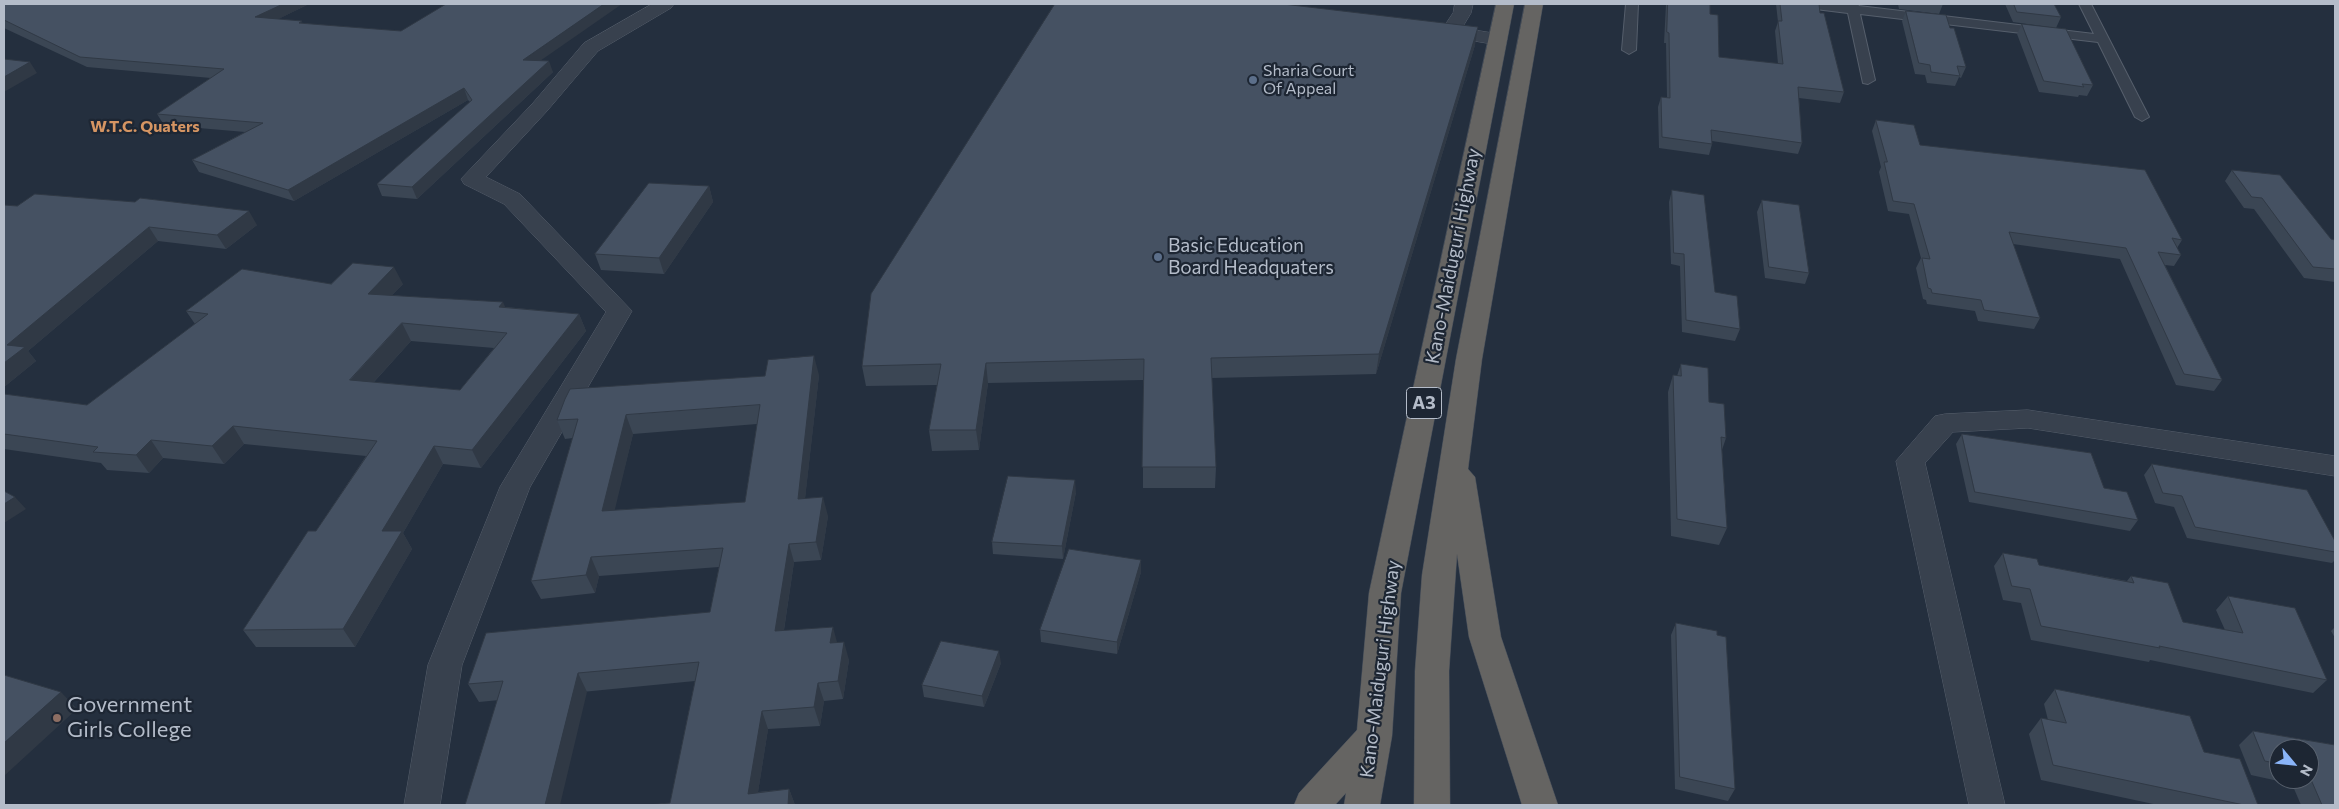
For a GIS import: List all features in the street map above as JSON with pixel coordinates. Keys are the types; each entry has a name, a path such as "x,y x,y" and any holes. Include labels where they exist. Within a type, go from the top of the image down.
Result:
{"highway":[{"name":"Kano-Maiduguri Highway","path":"1362,805 1374,736 1385,593 1504,4"},
{"name":"Kano-Maiduguri Highway","path":"1432,805 1432,671 1438,575 1470,359 1534,4"},
{"name":"A3","path":"1456,450 1485,637 1540,805"},
{"path":"1312,805 1374,736"}],"street":[{"path":"422,805 445,665 515,487 619,311 512,199 472,179 540,106 591,47 665,4"},
{"path":"1451,31 1462,13 1464,4"},
{"path":"1424,28 1498,39"},
{"path":"1987,805 1910,461 1945,423 2028,419 2335,466"}],"lane":[{"path":"1628,50 1632,4"},
{"path":"1807,4 1852,6 2102,39"},
{"path":"2085,4 2142,118"},
{"path":"1852,6 1868,80"}],"building":[{"path":"4,4 283,4 255,17 302,21 299,23 401,31 446,4 604,4 523,60 549,61 412,187 377,184 472,100 464,88 288,190 192,160 263,123 157,114 224,69 80,57 4,20"},
{"path":"1055,4 1283,4 1478,27 1379,354 1211,358 1216,467 1142,467 1144,359 986,363 976,430 929,430 941,364 862,366 871,294"},
{"path":"1668,4 1710,4 1710,14 1718,15 1719,57 1783,64 1778,21 1782,21 1780,4 1819,4 1820,13 1824,13 1844,92 1798,87 1802,143 1711,130 1712,144 1662,137 1661,97 1670,98 1669,33 1667,32"},
{"path":"2014,4 2054,4 2061,17 2017,12"},
{"path":"1906,11 1946,15 1950,28 1954,28 1966,67 1957,66 1960,76 1931,72 1930,65 1919,63"},
{"path":"2022,24 2066,29 2093,85 2082,84 2084,87 2044,81"},
{"path":"4,59 30,62 4,77"},
{"path":"1876,120 1914,125 1920,145 2145,170 2182,240 2172,238 2181,255 2158,252 2222,380 2184,374 2126,248 2009,232 2040,318 1984,310 1981,300 1932,293 1931,289 1928,288 1922,258 1930,259 1914,204 1893,201 1884,162 1887,162"},
{"path":"2232,170 2280,175 2331,239 2335,240 2335,269 2313,267 2262,198 2252,197"},
{"path":"649,183 709,186 659,258 595,254"},
{"path":"1672,190 1704,195 1715,292 1737,296 1740,329 1686,320 1684,254 1674,253"},
{"path":"35,194 135,202 140,198 249,211 217,235 149,227 7,345 25,347 4,363 4,205 17,206"},
{"path":"1762,200 1799,205 1809,273 1769,267"},
{"path":"353,263 394,267 368,294 503,302 499,307 579,314 472,450 434,446 382,531 402,531 343,629 243,630 308,531 316,531 377,441 233,426 212,446 151,440 136,455 93,452 98,447 4,434 4,394 87,405 208,314 186,311 242,269 331,284","holes":["402,323 507,333 460,390 350,380"]},
{"path":"814,356 798,499 823,497 816,542 789,544 775,631 833,627 830,643 844,642 838,681 818,683 814,707 762,711 748,794 789,789 788,805 647,805 670,803 699,662 578,673 545,805 465,805 503,681 468,684 486,633 710,612 723,548 591,557 586,575 531,581 578,419 557,420 570,389 765,376 768,360","holes":["760,405 745,502 602,511 626,415"]},
{"path":"1681,364 1708,368 1709,402 1724,404 1726,438 1721,437 1727,528 1677,519 1673,375 1681,376"},
{"path":"1962,434 2091,453 2104,488 2127,492 2138,520 1975,492"},
{"path":"2152,464 2307,490 2335,541 2335,552 2195,527 2182,496 2163,493"},
{"path":"1008,476 1075,480 1062,546 992,542"},
{"path":"4,491 15,497 4,504"},
{"path":"1069,549 1141,560 1117,642 1040,630"},
{"path":"2003,553 2037,559 2039,565 2134,583 2131,576 2168,583 2183,622 2243,633 2228,596 2295,608 2327,680 2159,646 2160,648 2041,626 2030,589 2012,586"},
{"path":"1676,623 1717,631 1717,635 1726,637 1735,789 1680,777"},
{"path":"941,641 999,651 982,696 922,685"},
{"path":"4,675 61,692 4,743"},
{"path":"2055,689 2190,716 2204,752 2240,759 2258,805 2244,805 2053,765 2041,718 2066,723"},
{"path":"2253,731 2300,739 2269,739 2269,762 2265,761"},
{"path":"2319,742 2335,745 2335,805 2322,805 2315,789 2319,789"}],"place":[{"name":"Sharia Court Of Appeal","path":"1253,80"},
{"name":"Basic Education Board Headquaters","path":"1158,257"},
{"name":"Government Girls College","path":"57,718"}],"district":[{"name":"W.T.C. Quaters","path":"145,127"}]}
